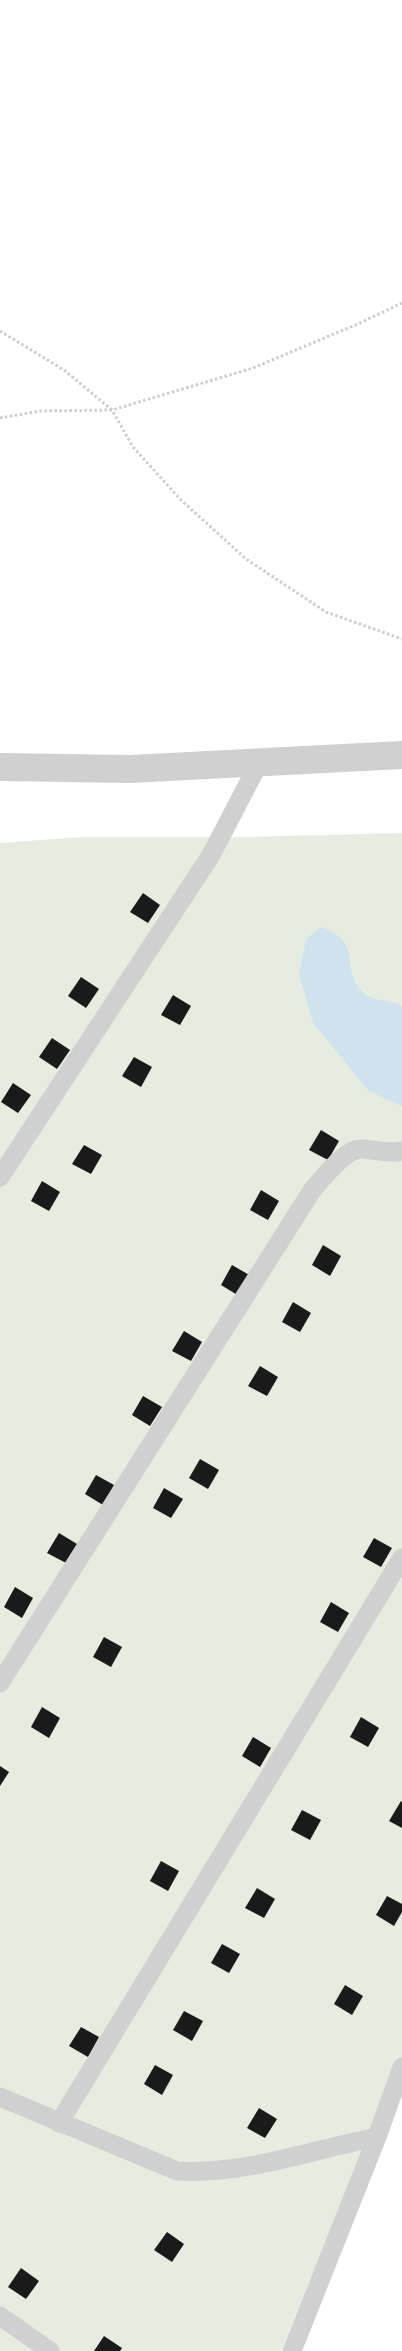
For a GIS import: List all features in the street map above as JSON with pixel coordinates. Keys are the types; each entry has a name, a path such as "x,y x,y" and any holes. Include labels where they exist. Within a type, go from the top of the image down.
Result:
{"street":[{"path":"0,767 130,770 402,755"}],"lane":[{"path":"0,1178 211,855 259,763"},
{"path":"0,1683 313,1189 339,1160 360,1148 395,1153 402,1151"},
{"path":"58,2123 402,1558"},
{"path":"292,2351 377,2137 402,2067"},
{"path":"0,2097 58,2123 177,2171 207,2172 279,2161 342,2144 377,2137"},
{"path":"0,2316 50,2351"}],"path":[{"path":"0,418 41,411 112,410 253,368 360,323 402,303"},
{"path":"0,331 64,370 112,410 133,447 169,486 246,559 326,612 402,639"}],"shaded area":[{"path":"402,833 402,2062 371,2130 281,2351 0,2351 0,843 81,837 246,837"}],"water":[{"path":"321,927 343,940 347,948 352,973 356,982 367,996 402,1006 402,1106 369,1091 313,1023 299,974 306,939"}],"building":[{"path":"143,893 160,905 148,923 130,912"},
{"path":"81,977 99,989 86,1008 68,996"},
{"path":"173,995 191,1006 180,1025 161,1015"},
{"path":"52,1038 70,1050 57,1069 39,1057"},
{"path":"134,1057 152,1067 141,1087 122,1076"},
{"path":"13,1083 31,1095 18,1113 1,1102"},
{"path":"321,1130 339,1141 328,1160 309,1150"},
{"path":"84,1145 102,1155 91,1174 72,1164"},
{"path":"42,1181 60,1192 49,1211 31,1201"},
{"path":"261,1190 279,1201 268,1220 250,1210"},
{"path":"323,1245 341,1256 330,1276 312,1265"},
{"path":"232,1265 251,1276 239,1296 221,1285"},
{"path":"293,1302 311,1313 300,1332 282,1322"},
{"path":"184,1331 202,1342 191,1361 172,1351"},
{"path":"260,1366 278,1377 267,1396 248,1386"},
{"path":"143,1396 162,1407 150,1426 132,1415"},
{"path":"200,1459 219,1470 208,1489 189,1478"},
{"path":"96,1475 114,1485 103,1505 85,1494"},
{"path":"164,1488 183,1499 171,1518 153,1508"},
{"path":"59,1533 77,1544 66,1563 47,1553"},
{"path":"374,1538 392,1548 381,1567 363,1557"},
{"path":"15,1587 33,1598 22,1618 4,1607"},
{"path":"331,1602 349,1613 338,1632 320,1622"},
{"path":"104,1637 122,1647 111,1667 93,1657"},
{"path":"42,1707 60,1718 49,1738 31,1727"},
{"path":"361,1717 379,1728 368,1747 350,1737"},
{"path":"253,1737 271,1748 260,1767 242,1756"},
{"path":"0,1766 9,1772 0,1786"},
{"path":"402,1802 402,1828 389,1821"},
{"path":"302,1810 321,1820 310,1840 291,1830"},
{"path":"161,1861 179,1871 168,1891 150,1881"},
{"path":"257,1888 275,1899 264,1918 245,1908"},
{"path":"387,1896 402,1904 402,1912 394,1926 376,1915"},
{"path":"222,1944 240,1954 229,1973 211,1963"},
{"path":"345,1985 363,1996 352,2015 334,2004"},
{"path":"184,2011 203,2021 192,2041 173,2030"},
{"path":"81,2027 99,2037 88,2057 69,2046"},
{"path":"155,2065 173,2075 162,2095 144,2084"},
{"path":"259,2108 277,2119 265,2138 247,2128"},
{"path":"167,2232 184,2244 172,2262 154,2250"},
{"path":"21,2268 39,2281 26,2299 8,2287"},
{"path":"104,2336 122,2348 120,2351 94,2351"}]}
